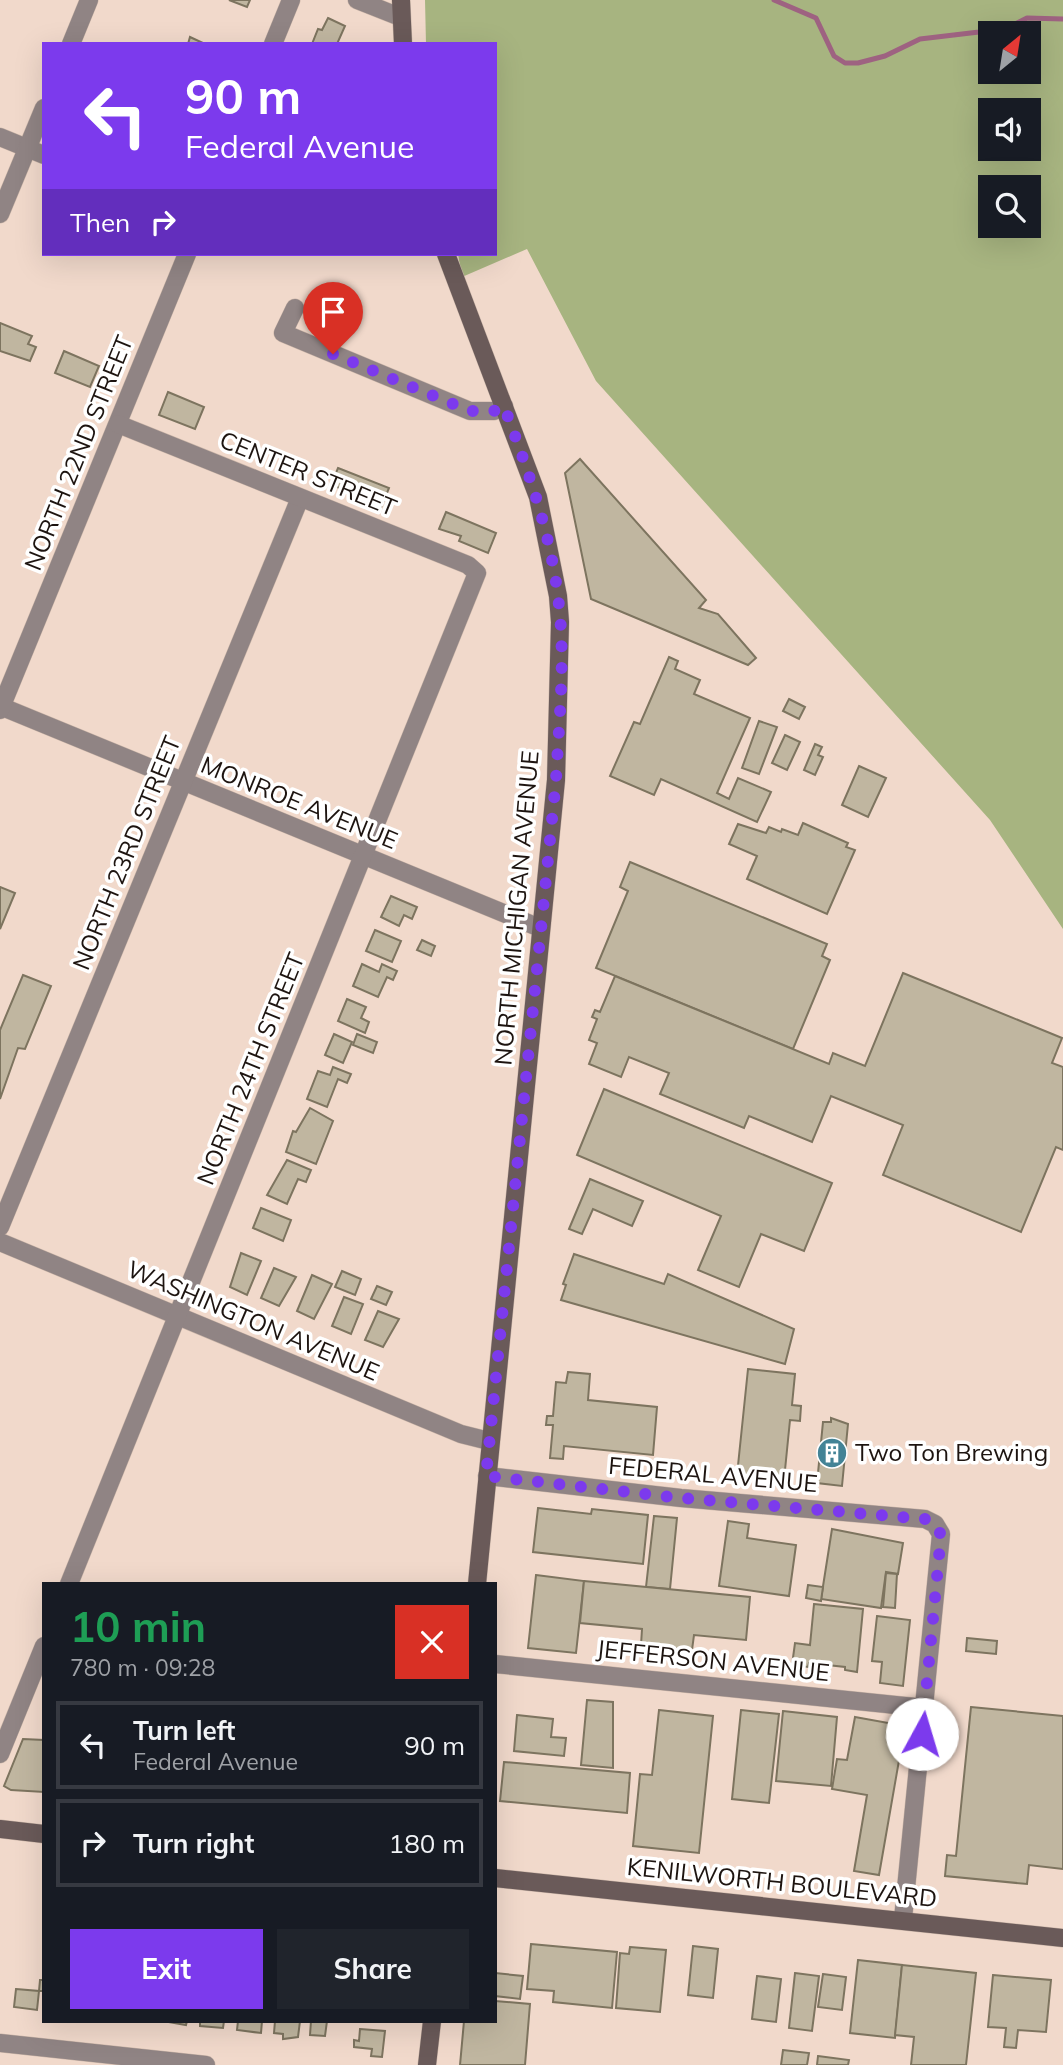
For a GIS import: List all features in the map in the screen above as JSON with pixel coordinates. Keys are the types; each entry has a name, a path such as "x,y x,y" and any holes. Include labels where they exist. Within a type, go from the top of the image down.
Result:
{"street":[{"path":"72,42 89,0"},
{"path":"274,42 291,0"},
{"path":"357,0 401,8 403,42"},
{"path":"0,214 35,151 42,118"},
{"path":"0,137 35,151"},
{"name":"NORTH 22ND STREET","path":"0,708 186,256"},
{"name":"NORTH MICHIGAN AVENUE","path":"447,256 538,497 558,596 560,622 556,780 477,1582"},
{"path":"295,308 283,333 470,411 494,411 504,406"},
{"name":"CENTER STREET","path":"118,424 468,565 477,573"},
{"name":"NORTH 23RD STREET","path":"0,1227 300,498"},
{"name":"NORTH 24TH STREET","path":"70,1582 477,573"},
{"name":"MONROE AVENUE","path":"0,708 540,928"},
{"name":"WASHINGTON AVENUE","path":"0,1242 461,1434 489,1441"},
{"name":"FEDERAL AVENUE","path":"486,1476 681,1498 925,1519 935,1524 941,1535 925,1708"},
{"path":"0,1754 42,1651"},
{"name":"JEFFERSON AVENUE","path":"497,1664 925,1708"},
{"path":"904,1919 925,1708"},
{"path":"0,1829 42,1834"},
{"name":"KENILWORTH BOULEVARD","path":"497,1878 904,1919 1063,1938"},
{"path":"427,2065 432,2023"},
{"path":"0,2043 206,2065"}],"green space":[{"path":"425,0 1063,0 1063,929 990,820 596,381 527,249 462,277 458,256 497,256 497,42 426,42"}],"building":[{"path":"229,0 250,0 247,7"},
{"path":"328,18 345,26 338,42 313,42 318,29 322,30"},
{"path":"0,323 32,336 28,344 36,347 30,361 0,351"},
{"path":"64,351 99,366 90,387 55,373"},
{"path":"168,392 204,407 195,429 159,415"},
{"path":"580,459 706,600 699,608 718,614 756,658 748,665 591,599 565,473"},
{"path":"338,468 389,488 380,510 351,498 354,493 331,485"},
{"path":"446,512 496,533 488,553 459,541 461,536 439,529"},
{"path":"669,657 678,661 675,669 700,680 694,694 750,718 717,793 729,799 738,778 771,792 757,822 661,779 654,795 610,776 634,722 640,724"},
{"path":"789,699 805,707 799,719 783,711"},
{"path":"759,721 777,727 759,774 742,768"},
{"path":"785,735 800,742 787,770 772,763"},
{"path":"815,744 822,747 818,755 823,757 815,775 804,770"},
{"path":"859,766 886,778 868,817 842,805"},
{"path":"803,823 848,843 846,847 855,850 827,914 747,879 757,856 729,844 738,824 766,833 769,827 798,835"},
{"path":"630,862 827,944 822,956 830,960 793,1049 596,968 628,891 620,887"},
{"path":"0,887 15,893 0,929"},
{"path":"391,896 417,907 412,919 404,915 399,926 381,917"},
{"path":"375,930 401,941 392,962 366,951"},
{"path":"422,940 435,946 431,956 417,950"},
{"path":"362,964 379,972 382,964 397,971 393,980 387,977 378,997 353,986"},
{"path":"903,973 1062,1038 1052,1063 1063,1067 1063,1150 1056,1147 1021,1232 883,1175 903,1125 831,1096 812,1142 749,1116 744,1128 660,1094 669,1073 629,1057 621,1077 589,1064 597,1043 589,1040 597,1019 592,1017 595,1010 600,1012 615,976 829,1064 833,1053 865,1066"},
{"path":"23,975 51,986 25,1049 18,1048 0,1099 0,1030"},
{"path":"347,999 366,1007 361,1018 369,1022 365,1033 338,1021"},
{"path":"334,1034 352,1042 343,1063 325,1055"},
{"path":"357,1034 377,1042 373,1053 353,1045"},
{"path":"333,1067 351,1074 347,1083 338,1079 327,1107 307,1099 318,1071 330,1075"},
{"path":"604,1089 832,1183 804,1251 761,1234 739,1287 698,1270 721,1216 577,1155"},
{"path":"310,1108 333,1121 316,1164 286,1152 293,1131 296,1132"},
{"path":"287,1160 311,1170 306,1182 298,1179 287,1204 267,1195"},
{"path":"590,1179 643,1201 632,1226 593,1209 582,1234 569,1229"},
{"path":"261,1208 291,1220 283,1241 253,1228"},
{"path":"241,1253 261,1261 247,1295 230,1287"},
{"path":"574,1254 664,1284 668,1274 794,1329 785,1364 561,1300 566,1285 563,1284"},
{"path":"274,1268 296,1277 279,1306 261,1298"},
{"path":"342,1271 361,1279 355,1295 335,1287"},
{"path":"312,1275 332,1284 314,1319 297,1311"},
{"path":"377,1286 392,1292 386,1305 371,1299"},
{"path":"344,1297 363,1304 351,1334 332,1326"},
{"path":"378,1311 399,1319 383,1347 365,1340"},
{"path":"748,1369 795,1374 792,1405 801,1406 800,1421 790,1420 784,1480 737,1475"},
{"path":"568,1372 590,1374 588,1400 657,1407 653,1455 564,1446 563,1459 550,1458 553,1425 546,1425 547,1416 553,1416 556,1382 566,1383"},
{"name":"Two Ton Brewing","path":"831,1418 848,1424 842,1486 817,1483 823,1422 831,1422"},
{"path":"538,1508 591,1514 592,1509 648,1515 643,1564 533,1552"},
{"path":"654,1516 677,1518 670,1589 646,1587"},
{"path":"728,1521 749,1524 747,1538 796,1545 789,1596 719,1586"},
{"path":"832,1529 903,1543 898,1574 886,1572 881,1608 821,1599"},
{"path":"886,1573 897,1574 895,1608 883,1607"},
{"path":"536,1575 584,1581 576,1653 528,1648"},
{"path":"584,1581 750,1597 746,1640 694,1635 692,1650 641,1645 642,1629 580,1623"},
{"path":"808,1585 823,1587 821,1601 806,1598"},
{"path":"814,1604 863,1609 857,1672 845,1670 845,1667 809,1663 808,1667 792,1665 795,1643 810,1645"},
{"path":"877,1616 910,1620 903,1686 880,1683 882,1662 872,1661"},
{"path":"967,1638 997,1641 996,1654 966,1651"},
{"path":"587,1700 613,1702 613,1768 581,1765"},
{"path":"971,1707 1063,1716 1063,1869 1029,1865 1027,1884 945,1876 947,1855 956,1856"},
{"path":"659,1710 713,1716 699,1853 633,1846 640,1774 652,1775"},
{"path":"741,1710 779,1714 769,1803 732,1799"},
{"path":"783,1711 837,1717 831,1786 776,1781"},
{"path":"517,1715 553,1719 551,1737 566,1738 564,1756 514,1751"},
{"path":"855,1717 905,1726 879,1875 854,1871 867,1795 832,1789 837,1759 847,1760"},
{"path":"23,1739 42,1740 42,1792 11,1790 4,1786"},
{"path":"504,1762 630,1773 627,1813 500,1801"},
{"path":"531,1944 617,1952 612,2008 553,2002 554,1991 527,1989"},
{"path":"693,1946 718,1949 713,1998 688,1995"},
{"path":"630,1947 666,1950 660,2012 616,2008 620,1953 629,1954"},
{"path":"858,1960 902,1965 895,2038 850,2033"},
{"path":"902,1965 976,1973 966,2065 911,2065 914,2037 895,2035"},
{"path":"497,1973 523,1976 520,1999 497,1996"},
{"path":"795,1973 819,1976 812,2031 789,2028"},
{"path":"823,1974 846,1977 842,2010 818,2007"},
{"path":"993,1975 1051,1980 1046,2032 1018,2030 1016,2048 1004,2047 1006,2028 988,2027"},
{"path":"757,1976 781,1979 776,2022 752,2019"},
{"path":"16,1989 39,1991 37,2010 14,2007"},
{"path":"497,2001 530,2004 525,2065 460,2065 464,2023 497,2023"},
{"path":"200,2023 224,2023 223,2028 200,2026"},
{"path":"238,2023 262,2023 261,2033 237,2030"},
{"path":"275,2023 300,2023 298,2037 283,2039 283,2034 274,2033"},
{"path":"311,2023 327,2023 325,2036 310,2035"},
{"path":"360,2029 385,2031 382,2057 371,2056 372,2049 354,2047 354,2040 359,2041"},
{"path":"783,2050 809,2053 807,2065 781,2065"},
{"path":"818,2056 849,2060 848,2065 817,2065"}],"waterway":[{"path":"774,0 816,18 834,56 845,63 858,63 885,56 920,39 979,32 992,25 1013,25 1027,18 1063,19"}],"place":[{"name":"Two Ton Brewing","path":"832,1453"}],"route":[{"path":"333,354 470,411 494,411 504,406 538,497 558,596 560,688 556,780 486,1476 681,1498 925,1519 935,1524 941,1535 922,1734"}]}
